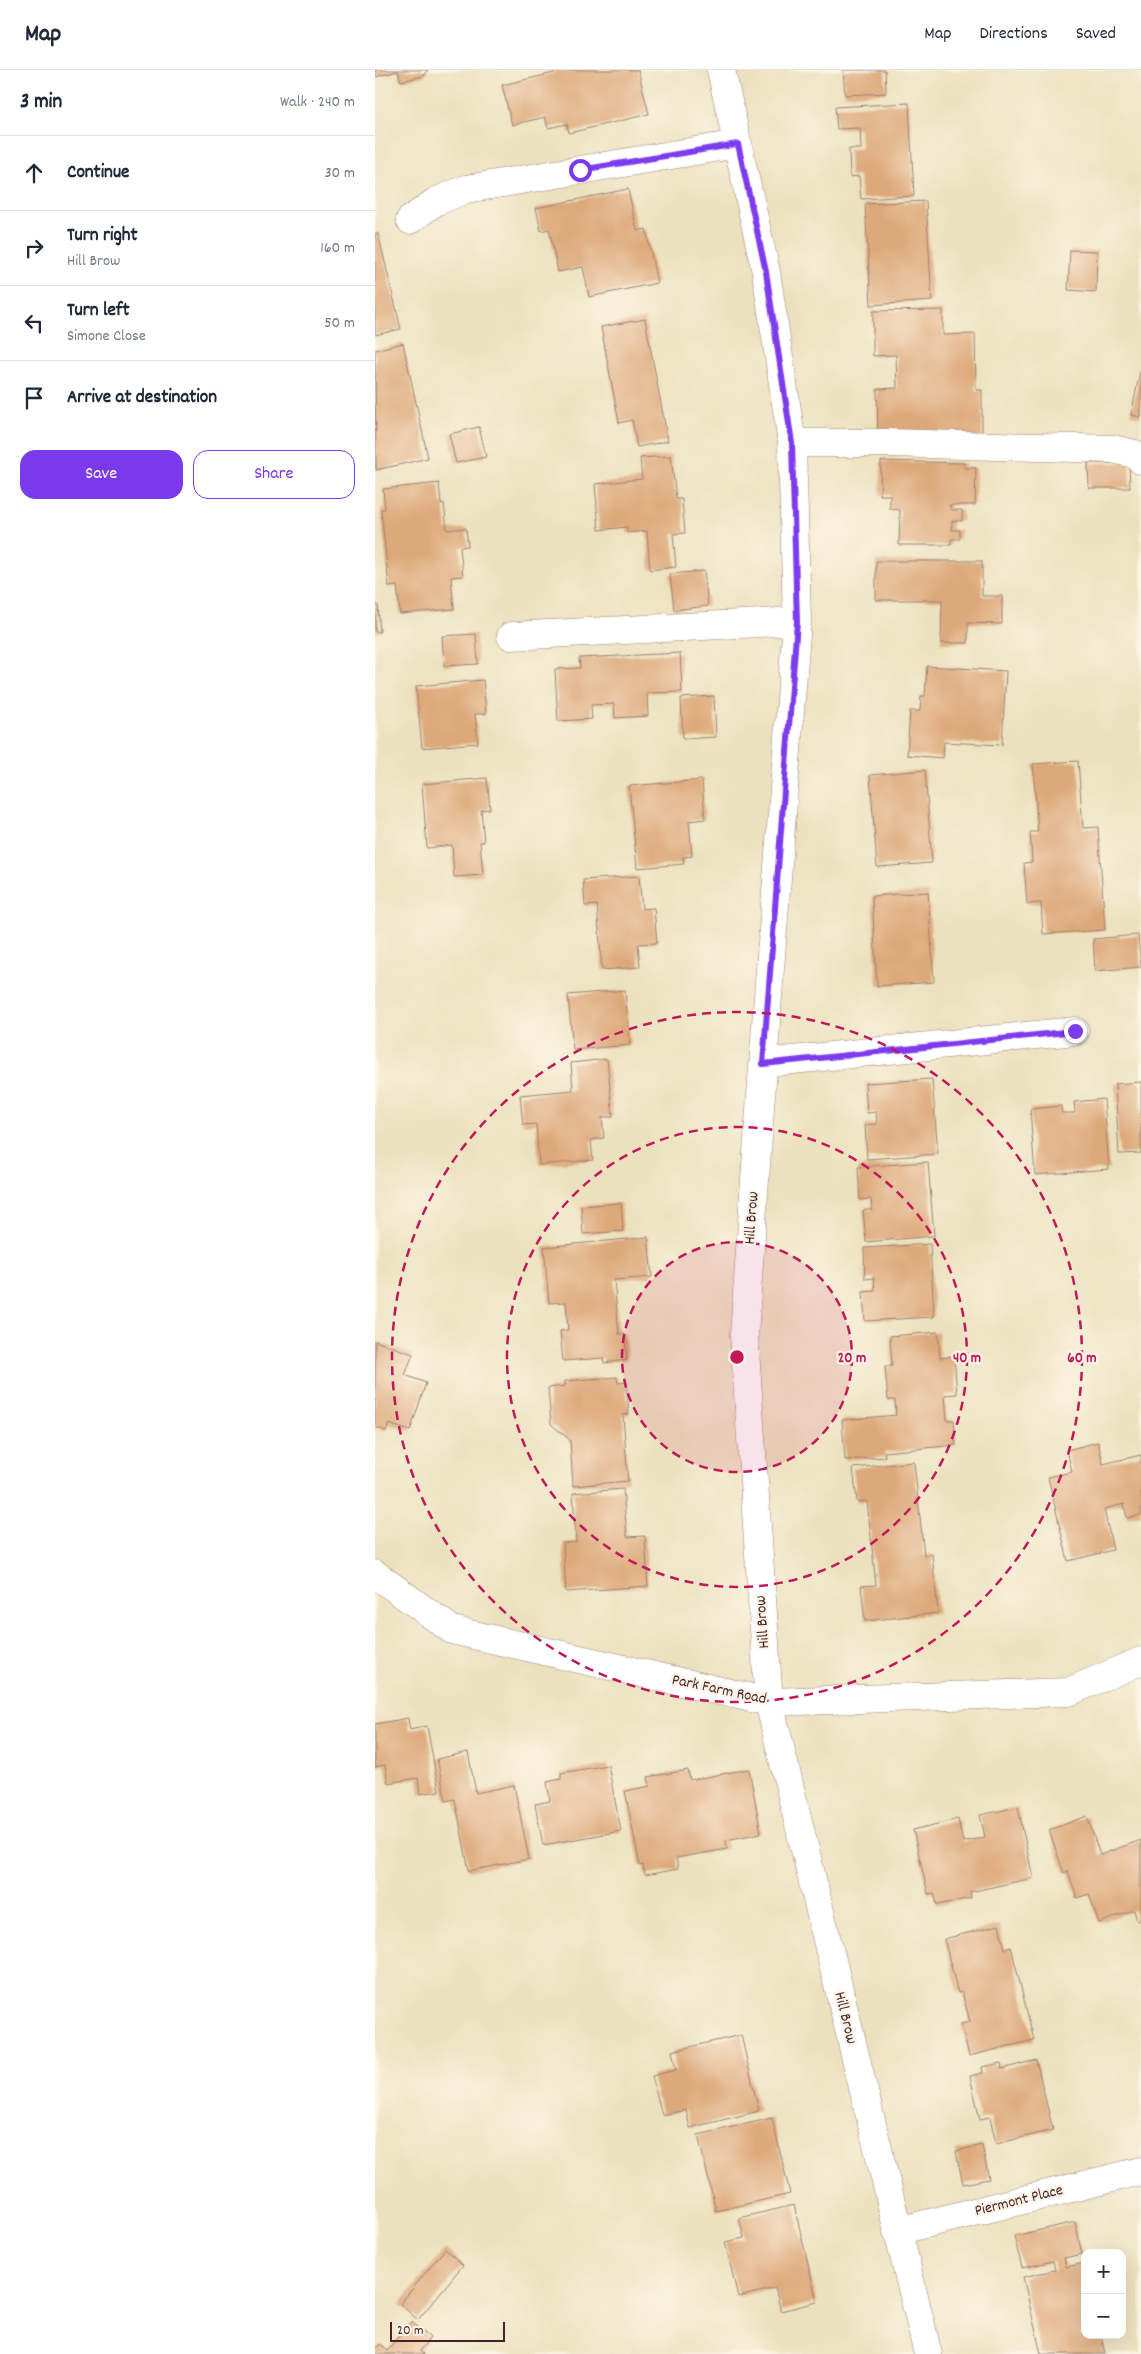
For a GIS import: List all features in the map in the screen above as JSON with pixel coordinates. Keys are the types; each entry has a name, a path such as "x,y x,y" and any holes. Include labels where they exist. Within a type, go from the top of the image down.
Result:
{"street":[{"name":"Hill Brow","path":"721,70 766,272 792,443 797,622 763,1064 745,1335 769,1702 928,2354"},
{"path":"410,220 435,202 454,192 466,189 738,144"},
{"path":"792,443 889,443 1112,449 1135,454 1141,460"},
{"path":"511,636 797,622"},
{"path":"763,1064 1075,1031"},
{"name":"Park Farm Road","path":"375,1574 452,1630 769,1702 1068,1692 1141,1661"},
{"name":"Piermont Place","path":"897,2231 1141,2171"}],"building":[{"path":"375,70 428,70 424,76 401,81 398,71 375,77"},
{"path":"554,70 638,70 649,114 569,133 567,124 548,128 545,117 512,125 502,85 554,73"},
{"path":"843,70 885,70 886,93 845,95"},
{"path":"909,103 914,196 861,199 859,176 850,177 849,149 861,149 860,128 837,129 835,107"},
{"path":"628,189 637,231 646,229 657,283 589,297 583,267 558,272 549,229 541,231 536,208"},
{"path":"926,201 932,301 871,305 865,204"},
{"path":"378,233 401,329 375,335 375,234"},
{"path":"1070,250 1097,251 1096,292 1068,290"},
{"path":"943,310 943,335 975,334 976,390 982,390 982,438 878,440 877,389 897,388 896,355 873,356 873,311"},
{"path":"645,319 668,441 637,447 632,420 619,423 601,327"},
{"path":"403,343 428,458 376,470 375,350"},
{"path":"1141,372 1141,417 1131,415"},
{"path":"479,427 486,457 456,463 449,434"},
{"path":"671,456 676,499 682,499 685,533 673,534 676,567 650,570 647,531 627,533 627,527 599,530 595,484 642,479 640,458"},
{"path":"881,461 964,463 964,468 976,468 975,505 949,505 952,510 962,510 962,521 952,521 952,530 960,530 960,539 951,539 951,545 899,545 900,510 890,509 890,495 880,495"},
{"path":"1088,463 1129,463 1130,488 1089,488"},
{"path":"439,483 441,504 444,503 447,530 466,528 468,546 460,547 463,576 451,577 454,609 400,614 397,586 389,587 381,509 385,509 383,489"},
{"path":"876,561 982,561 982,596 1002,596 1002,624 968,623 968,643 941,643 942,600 876,600"},
{"path":"704,571 708,606 674,610 670,574"},
{"path":"378,605 380,632 375,632 375,606"},
{"path":"476,634 478,664 444,666 442,636"},
{"path":"680,653 682,692 647,693 648,716 615,718 614,704 591,705 592,719 558,721 555,669 580,668 579,658"},
{"path":"927,666 1006,671 1002,745 944,742 943,758 907,755 910,711 920,711 921,696 925,696"},
{"path":"483,680 486,714 475,714 478,743 422,748 416,686"},
{"path":"714,696 716,737 683,739 681,698"},
{"path":"1078,761 1083,828 1098,827 1105,930 1043,934 1041,903 1027,904 1024,863 1032,862 1030,832 1038,832 1033,764"},
{"path":"925,770 932,863 877,867 870,775"},
{"path":"487,778 490,809 481,810 484,842 480,842 483,875 454,877 452,845 427,848 422,784"},
{"path":"702,780 705,819 689,821 692,856 683,857 684,864 637,868 629,786"},
{"path":"639,876 642,909 654,908 657,943 638,944 640,967 602,970 597,905 585,906 583,880"},
{"path":"928,892 934,982 877,986 872,896"},
{"path":"1138,935 1141,967 1095,971 1093,939"},
{"path":"625,990 630,1045 573,1050 568,995"},
{"path":"607,1059 613,1117 602,1117 604,1138 591,1140 593,1160 539,1165 536,1124 523,1125 520,1095 573,1090 571,1063"},
{"path":"932,1079 938,1154 867,1159 865,1125 877,1124 876,1112 867,1113 865,1083"},
{"path":"1141,1082 1141,1153 1119,1154 1115,1084"},
{"path":"1104,1099 1109,1169 1035,1175 1030,1109 1061,1106 1062,1113 1075,1113 1074,1102"},
{"path":"928,1162 934,1236 866,1242 863,1210 872,1210 871,1199 860,1200 858,1167"},
{"path":"621,1203 623,1231 583,1234 581,1206"},
{"path":"648,1237 652,1277 614,1280 619,1334 625,1334 627,1360 604,1363 603,1358 563,1361 560,1331 568,1330 566,1302 549,1303 544,1247"},
{"path":"930,1244 934,1317 865,1321 863,1292 875,1291 874,1278 865,1279 864,1248"},
{"path":"938,1332 940,1358 954,1356 957,1394 945,1395 947,1420 954,1420 956,1445 884,1452 885,1457 845,1460 842,1420 896,1415 895,1400 888,1400 885,1366 892,1366 890,1336"},
{"path":"375,1341 413,1354 405,1375 426,1383 410,1431 389,1424 386,1431 375,1427"},
{"path":"617,1377 618,1383 626,1382 629,1414 623,1415 628,1481 573,1486 570,1440 551,1424 548,1388 565,1386 565,1381"},
{"path":"1098,1442 1103,1464 1141,1455 1141,1515 1127,1518 1124,1504 1104,1509 1113,1550 1068,1561 1048,1477 1072,1472 1067,1450"},
{"path":"914,1462 924,1555 932,1554 938,1613 865,1621 861,1586 876,1585 867,1501 857,1502 853,1468"},
{"path":"623,1489 627,1537 645,1536 648,1586 566,1592 563,1543 576,1542 573,1493"},
{"path":"408,1718 410,1730 427,1726 439,1791 420,1794 418,1778 388,1783 385,1765 375,1767 375,1724"},
{"path":"468,1752 476,1793 514,1785 529,1859 469,1871 455,1799 446,1801 437,1759"},
{"path":"608,1765 621,1831 543,1845 535,1804 550,1801 547,1782 561,1779 561,1773"},
{"path":"749,1769 761,1833 726,1840 727,1849 676,1858 678,1869 645,1875 643,1865 640,1866 625,1791 650,1786 648,1777 688,1770 690,1780"},
{"path":"1018,1807 1033,1878 970,1892 971,1898 937,1905 934,1893 928,1894 913,1830 958,1819 963,1842 985,1837 980,1815"},
{"path":"1087,1816 1100,1855 1141,1840 1141,1919 1137,1921 1134,1910 1099,1923 1089,1894 1077,1898 1068,1871 1064,1873 1049,1830"},
{"path":"999,1925 1005,1949 1011,1947 1034,2040 969,2056 961,2024 970,2022 962,1992 958,1993 944,1939"},
{"path":"741,2035 759,2111 690,2128 686,2110 662,2115 652,2076 676,2070 672,2051"},
{"path":"1036,2060 1053,2130 996,2144 990,2117 980,2119 970,2076 983,2073 982,2067 1001,2063 1002,2069"},
{"path":"772,2118 790,2194 716,2211 698,2135"},
{"path":"982,2145 989,2179 963,2184 956,2151"},
{"path":"794,2205 817,2302 781,2311 775,2288 738,2297 725,2242 744,2238 739,2218"},
{"path":"1075,2222 1081,2254 1064,2258 1066,2267 1081,2264 1081,2339 1102,2339 1105,2354 1041,2354 1023,2277 1055,2270 1053,2261 1022,2268 1014,2236"},
{"path":"445,2249 463,2265 418,2320 400,2304"},
{"path":"412,2322 430,2338 420,2350 424,2354 375,2354 375,2350 380,2344 387,2350"}],"route":[{"path":"580,170 738,144 766,272 792,443 797,622 763,1064 1075,1031"}]}
